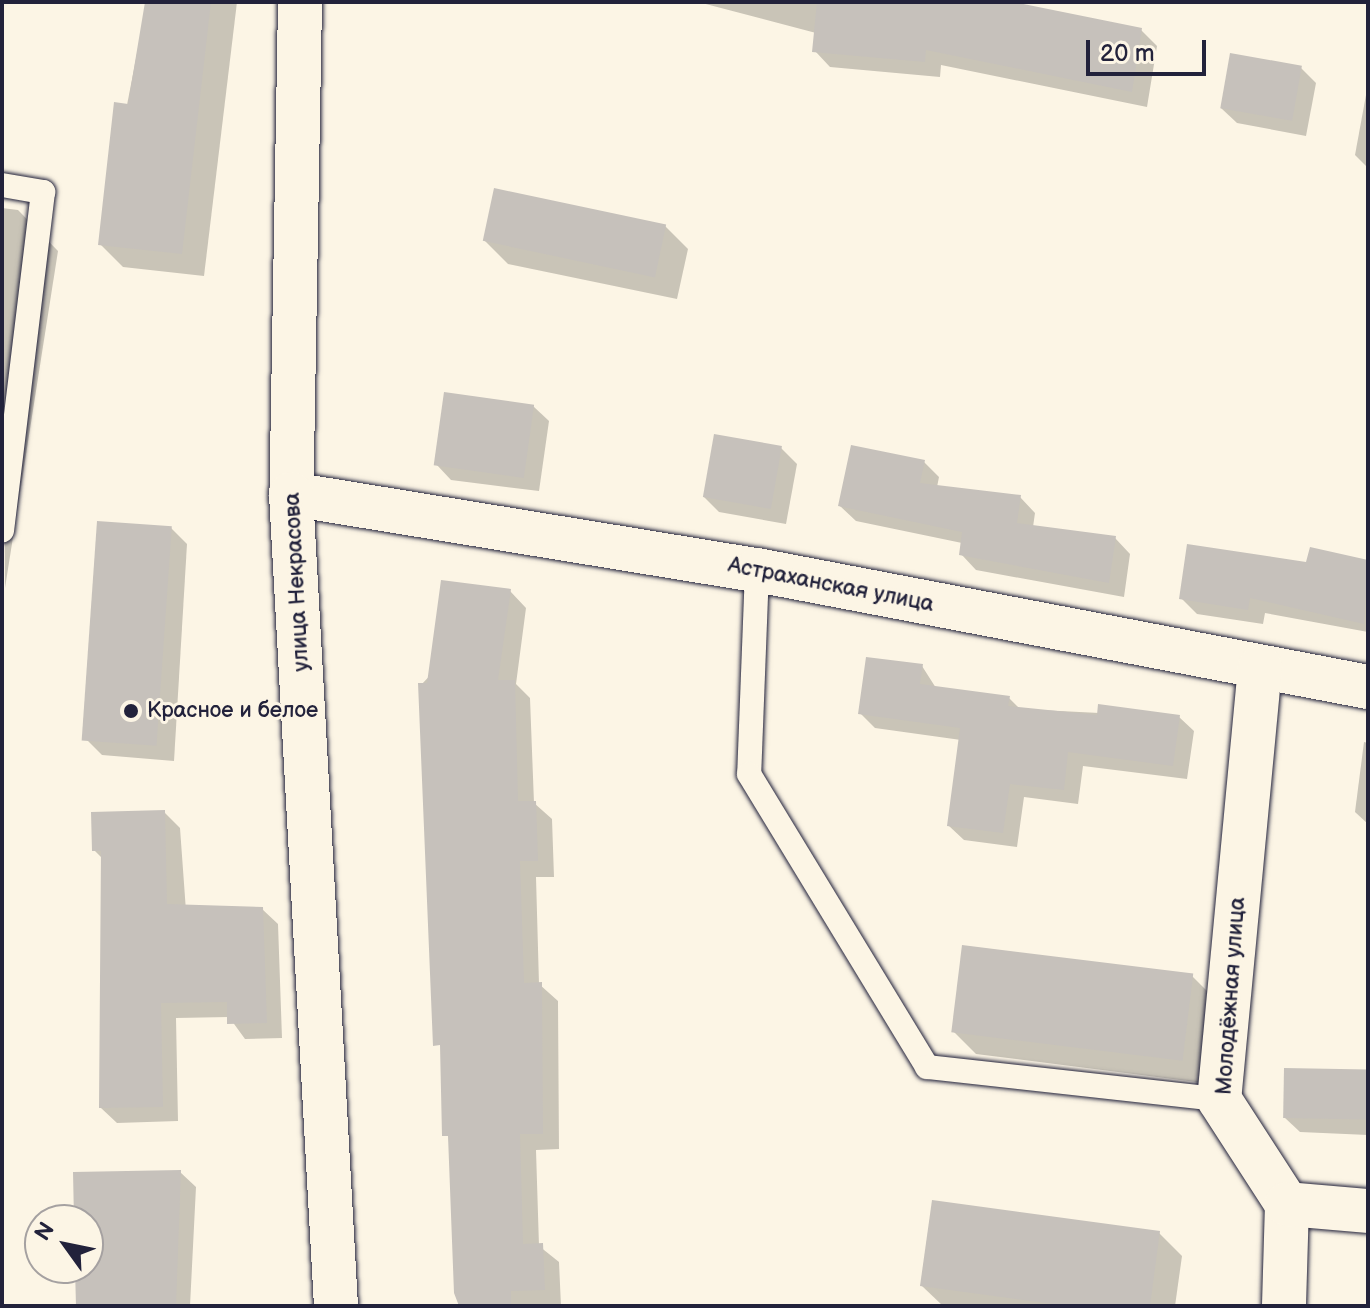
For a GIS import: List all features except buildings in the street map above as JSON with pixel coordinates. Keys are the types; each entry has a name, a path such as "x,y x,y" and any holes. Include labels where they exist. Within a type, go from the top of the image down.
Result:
{"street":[{"name":"улица Некрасова","path":"300,2 291,494 336,1306"},
{"name":"Астраханская улица","path":"291,494 757,570 1368,687"},
{"name":"Молодёжная улица","path":"1260,667 1219,1099 1287,1204"},
{"path":"1284,1306 1287,1204 1368,1211"}],"lane":[{"path":"2,185 43,192 2,531"},
{"path":"757,570 749,774 927,1067 1219,1099"}],"place":[{"name":"Красное и белое","path":"131,711"}]}
